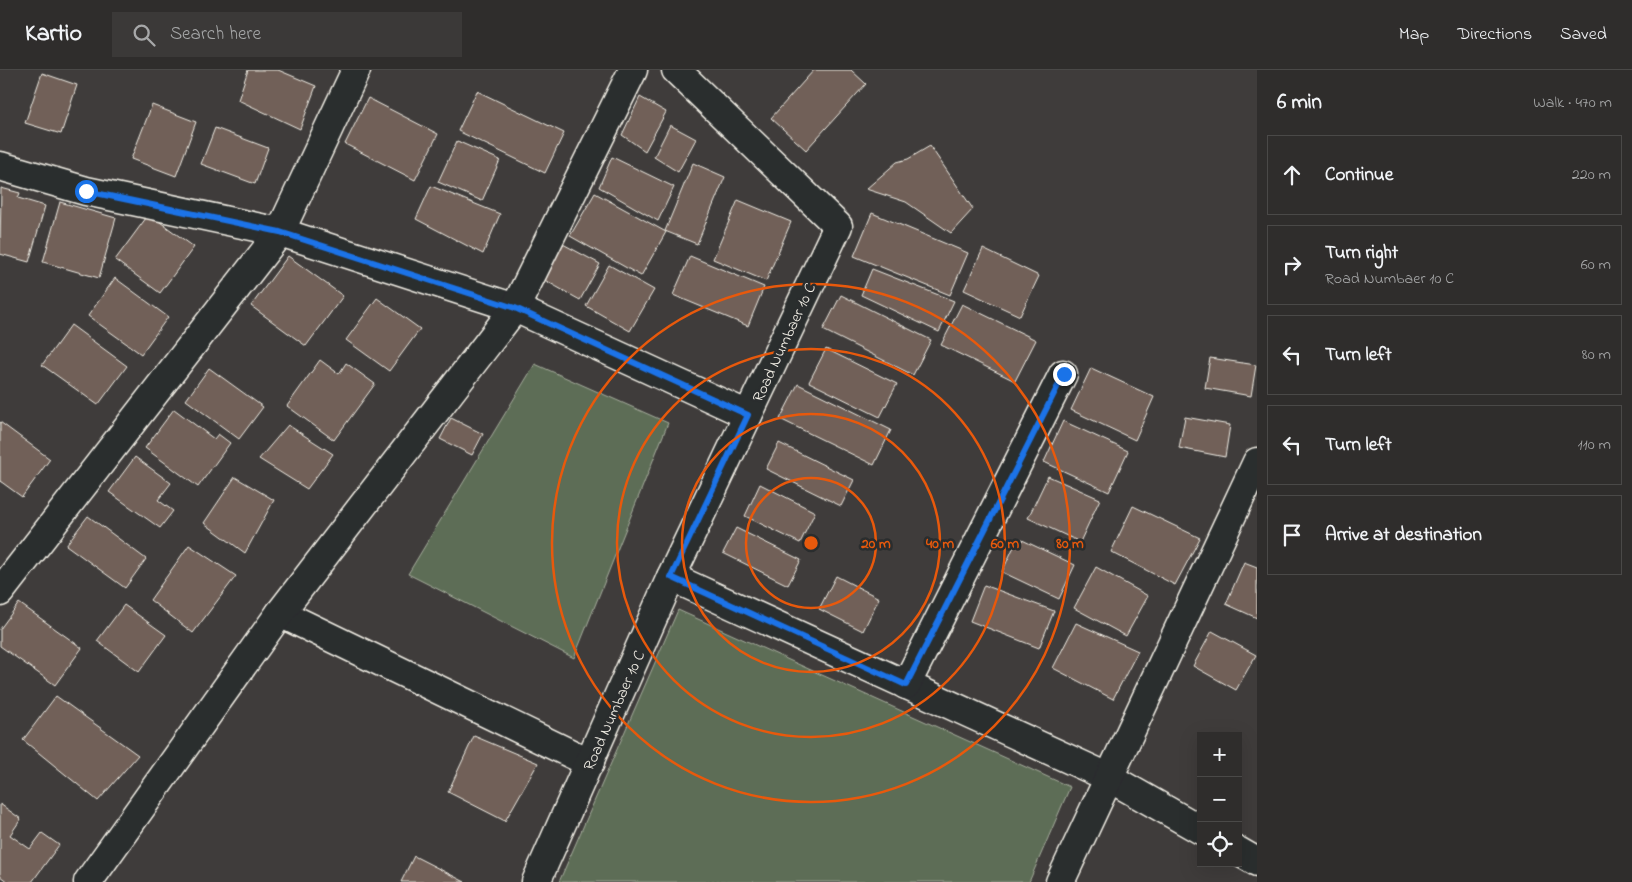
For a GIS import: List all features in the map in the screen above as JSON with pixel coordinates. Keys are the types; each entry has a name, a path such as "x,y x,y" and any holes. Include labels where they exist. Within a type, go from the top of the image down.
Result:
{"street":[{"path":"0,592 280,232 356,70"},
{"path":"88,882 280,612 515,308 633,70"},
{"name":"Road Numbaer 10 C","path":"536,882 671,577 838,226 676,70"},
{"path":"0,166 86,191 280,232 515,308 748,415"},
{"path":"906,685 1064,374"},
{"path":"1060,882 1257,462"},
{"path":"671,577 1108,777 1197,828"},
{"path":"280,612 590,763"},
{"path":"1242,853 1257,862"}],"green space":[{"path":"535,364 668,423 574,658 408,574"},
{"path":"678,610 1070,787 1029,882 559,882"}],"building":[{"path":"248,70 278,70 316,86 300,129 238,100"},
{"path":"814,70 851,70 866,84 806,150 771,118"},
{"path":"42,73 77,85 61,134 25,123"},
{"path":"477,91 564,133 545,173 458,131"},
{"path":"640,97 666,112 645,151 622,135"},
{"path":"368,98 438,134 415,180 345,144"},
{"path":"152,105 196,122 176,176 131,159"},
{"path":"670,125 696,139 678,172 654,157"},
{"path":"215,128 268,148 255,184 201,164"},
{"path":"457,141 500,160 482,201 438,182"},
{"path":"930,146 973,209 951,233 906,202 866,189 897,162 908,159"},
{"path":"612,157 674,187 658,221 599,187"},
{"path":"693,163 725,177 697,244 665,231"},
{"path":"431,186 500,214 483,254 416,219"},
{"path":"1,188 20,193 18,198 45,206 29,262 0,254"},
{"path":"595,193 666,232 641,276 570,236"},
{"path":"738,200 791,222 766,281 713,259"},
{"path":"60,202 116,218 99,278 43,262"},
{"path":"872,213 968,253 950,295 854,256"},
{"path":"149,214 194,247 160,293 115,260"},
{"path":"561,243 600,264 580,300 541,278"},
{"path":"983,249 1039,276 1020,316 964,290"},
{"path":"288,256 343,296 306,346 251,306"},
{"path":"690,256 764,287 748,326 673,295"},
{"path":"609,265 654,290 630,331 586,306"},
{"path":"872,269 954,301 939,332 861,295"},
{"path":"115,278 168,317 141,354 88,316"},
{"path":"841,295 931,340 913,375 823,330"},
{"path":"377,298 420,329 389,371 346,340"},
{"path":"962,304 1036,340 1015,381 941,345"},
{"path":"71,325 127,366 98,405 42,365"},
{"path":"826,349 897,384 880,417 809,382"},
{"path":"1210,358 1256,365 1251,396 1205,388"},
{"path":"320,360 339,374 346,363 375,384 334,440 287,406"},
{"path":"209,368 263,407 239,439 186,400"},
{"path":"1091,368 1154,397 1135,440 1071,410"},
{"path":"798,384 891,430 874,465 780,419"},
{"path":"174,409 214,439 218,434 230,443 198,487 145,448"},
{"path":"1185,417 1230,425 1225,457 1179,448"},
{"path":"451,418 483,434 472,455 440,439"},
{"path":"1063,421 1128,451 1109,492 1044,462"},
{"path":"0,422 50,459 22,497 0,481"},
{"path":"288,425 333,454 307,489 259,459"},
{"path":"779,443 854,480 841,506 766,469"},
{"path":"135,457 171,483 158,500 173,511 160,528 109,492"},
{"path":"1048,476 1100,499 1080,542 1028,518"},
{"path":"235,477 274,500 245,553 204,523"},
{"path":"760,484 815,512 800,543 745,516"},
{"path":"1133,506 1200,538 1175,585 1111,552"},
{"path":"88,516 146,559 125,588 66,545"},
{"path":"736,528 801,560 788,585 723,553"},
{"path":"1018,538 1075,565 1059,599 1002,572"},
{"path":"189,545 236,576 193,633 150,600"},
{"path":"1244,562 1257,567 1257,618 1226,604"},
{"path":"1096,567 1148,596 1126,636 1074,608"},
{"path":"836,576 879,598 863,631 819,609"},
{"path":"984,585 1054,611 1039,648 970,621"},
{"path":"19,603 82,648 55,685 0,646 0,629"},
{"path":"124,605 166,635 139,672 97,641"},
{"path":"1076,623 1138,651 1113,699 1053,668"},
{"path":"1212,631 1256,655 1236,690 1193,666"},
{"path":"56,696 138,755 98,801 23,740"},
{"path":"474,736 538,763 505,821 448,792"},
{"path":"0,804 21,819 10,835 30,849 42,833 59,845 32,882 8,882 0,876"},
{"path":"414,856 465,882 401,882"}],"route":[{"path":"86,191 280,232 515,308 748,415 671,577 906,685 1064,374"}]}
